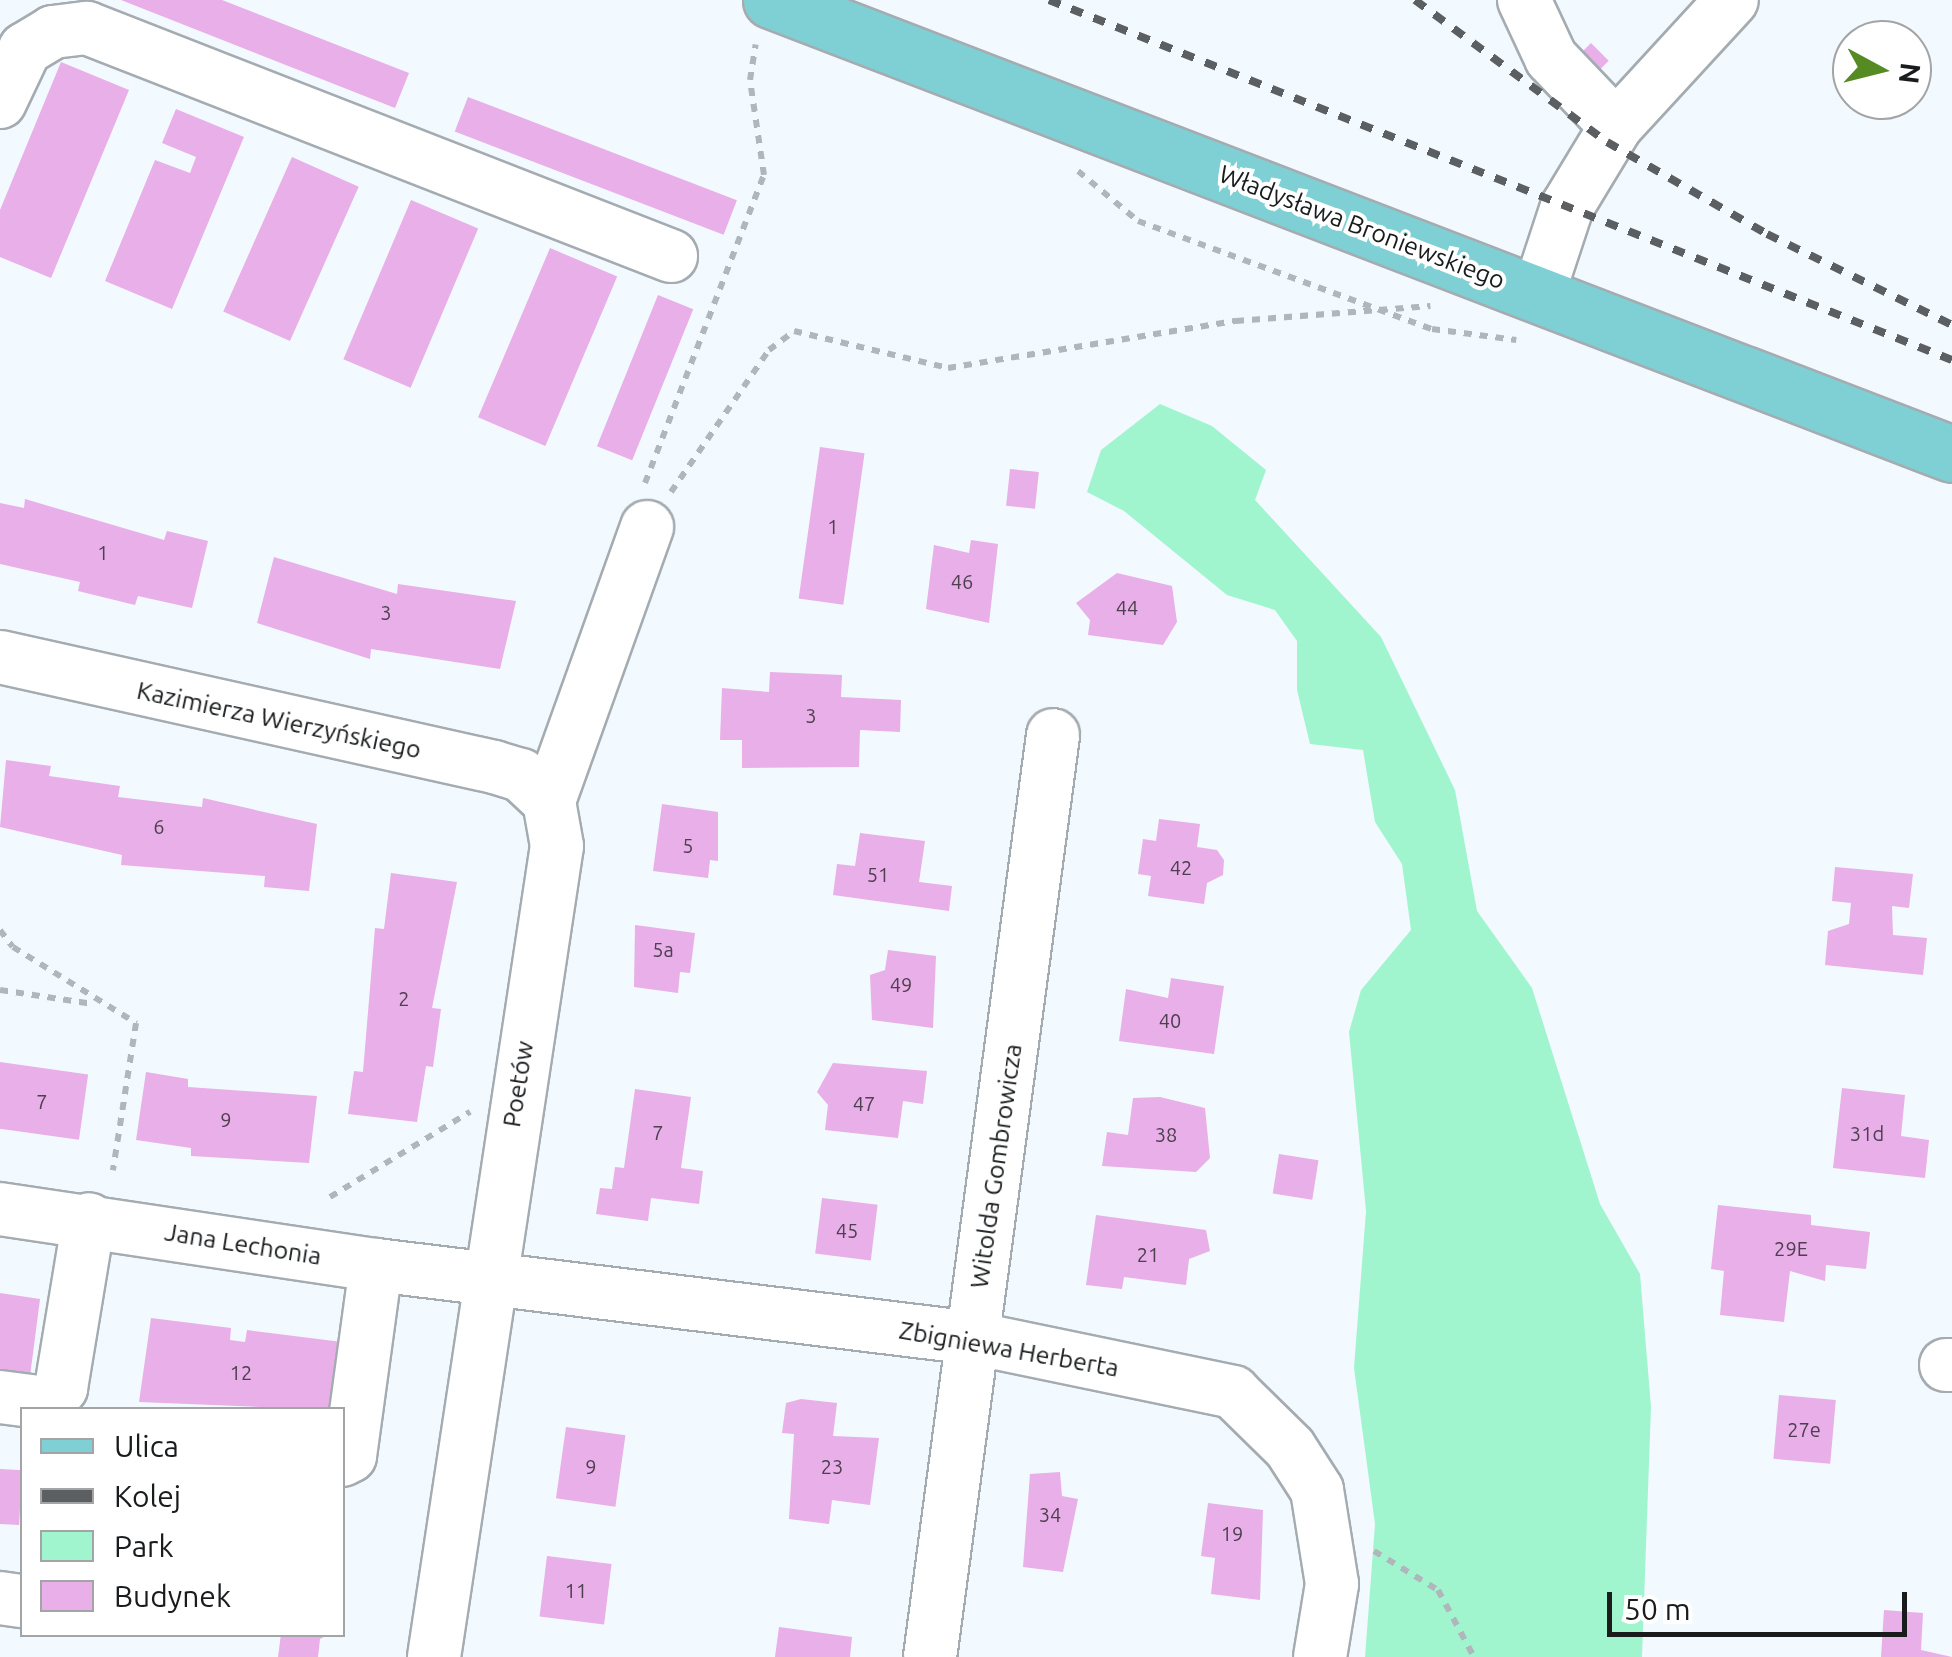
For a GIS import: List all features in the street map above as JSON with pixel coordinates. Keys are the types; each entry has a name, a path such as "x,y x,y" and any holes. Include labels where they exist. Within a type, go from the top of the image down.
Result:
{"main road":[{"name":"Władysława Broniewskiego","path":"763,22 1538,319 1952,454"}],"street":[{"path":"1524,0 1551,58 1616,126"},
{"path":"1538,319 1567,207 1616,126 1732,0"},
{"path":"0,102 24,48 53,32 87,28 670,256"},
{"name":"Poetów","path":"434,1657 487,1278 557,846 549,801 645,507"},
{"name":"Kazimierza Wierzyńskiego","path":"0,656 494,767 521,775 549,801"},
{"name":"Witolda Gombrowicza","path":"930,1657 1053,735"},
{"name":"Jana Lechonia","path":"0,1209 487,1278"},
{"path":"0,1397 47,1403 61,1388 88,1220"},
{"path":"345,1454 354,1438 376,1265"},
{"name":"Zbigniewa Herberta","path":"487,1278 974,1338 1233,1392 1290,1448 1317,1490 1332,1584 1320,1657"}],"path":[{"path":"645,507 764,175 750,80 763,22"},
{"path":"1078,171 1138,221 1388,315 1430,306"},
{"path":"645,507 769,350 794,331 948,368 1236,321 1388,315 1538,319"},
{"path":"0,930 99,1005 136,1023 113,1170"},
{"path":"0,990 99,1005"},
{"path":"330,1197 472,1110"},
{"path":"1325,1522 1438,1590 1474,1657"}],"green space":[{"path":"1160,404 1212,426 1266,470 1255,500 1381,637 1455,790 1477,911 1532,988 1600,1204 1640,1274 1651,1407 1642,1657 1365,1657 1375,1524 1354,1368 1366,1211 1349,1032 1361,990 1411,930 1402,864 1375,822 1363,750 1310,744 1297,690 1297,641 1275,610 1227,595 1124,511 1087,492 1101,450"}],"building":[{"path":"121,0 222,0 409,73 395,108"},
{"path":"1591,43 1609,61 1587,82 1570,64"},
{"path":"61,62 129,90 51,278 0,257 0,210"},
{"path":"468,97 737,200 724,235 455,132"},
{"path":"176,109 244,137 172,309 105,281 155,160 190,173 196,157 162,143"},
{"path":"292,157 359,187 290,341 223,311"},
{"path":"411,200 478,229 411,388 343,359"},
{"path":"550,248 617,277 545,446 478,417"},
{"path":"658,295 693,309 632,460 597,446"},
{"path":"820,447 865,453 843,605 799,599"},
{"path":"1010,469 1039,472 1035,509 1006,506"},
{"path":"25,499 164,540 167,531 208,541 192,608 138,596 135,605 78,591 80,582 0,564 0,503 24,508"},
{"path":"971,540 998,544 989,623 926,609 934,545 969,553"},
{"path":"274,557 397,594 398,584 516,601 500,669 371,649 370,659 257,623"},
{"path":"1117,573 1172,586 1177,622 1163,645 1088,635 1090,620 1076,603"},
{"path":"770,672 842,675 841,697 901,700 900,732 860,730 859,767 742,768 742,740 720,740 722,688 769,692"},
{"path":"6,760 51,766 49,776 120,786 118,797 202,807 203,798 317,824 309,891 264,887 265,876 121,865 122,855 0,827"},
{"path":"662,804 718,812 718,861 710,860 708,878 653,871"},
{"path":"1159,819 1200,824 1197,847 1217,850 1224,860 1223,875 1207,883 1204,904 1148,896 1151,876 1138,874 1143,839 1156,841"},
{"path":"860,833 925,841 919,882 952,886 949,911 833,895 837,864 855,866"},
{"path":"1835,867 1913,874 1909,908 1892,906 1893,935 1927,938 1923,975 1825,965 1828,931 1849,924 1851,903 1832,901"},
{"path":"391,873 457,882 432,1008 441,1009 433,1067 426,1066 417,1122 348,1114 354,1071 363,1072 375,928 384,929"},
{"path":"635,925 695,933 690,973 680,972 678,993 634,987"},
{"path":"888,950 936,956 933,1028 872,1020 870,975 885,970"},
{"path":"1171,978 1224,986 1214,1054 1119,1041 1126,989 1168,998"},
{"path":"0,1062 88,1074 79,1140 0,1129"},
{"path":"833,1063 927,1071 923,1104 903,1101 898,1138 825,1130 828,1105 817,1092"},
{"path":"146,1072 188,1079 188,1087 317,1096 309,1163 191,1156 191,1148 136,1140"},
{"path":"1842,1088 1905,1095 1901,1136 1929,1140 1925,1178 1833,1168"},
{"path":"635,1089 691,1097 681,1168 703,1171 699,1204 651,1198 648,1221 596,1214 600,1188 612,1189 615,1167 624,1168"},
{"path":"1160,1097 1205,1108 1210,1158 1196,1172 1102,1166 1107,1132 1128,1135 1133,1098"},
{"path":"1279,1154 1319,1160 1312,1200 1273,1194"},
{"path":"822,1198 878,1205 871,1260 815,1254"},
{"path":"1718,1205 1811,1215 1811,1225 1870,1232 1866,1269 1826,1265 1825,1281 1790,1271 1784,1322 1720,1315 1724,1271 1711,1269"},
{"path":"1096,1215 1206,1230 1210,1251 1189,1259 1186,1285 1124,1277 1122,1289 1086,1285"},
{"path":"0,1293 40,1299 29,1384 0,1380"},
{"path":"151,1318 231,1328 230,1340 245,1342 247,1330 342,1342 334,1407 139,1402"},
{"path":"1779,1395 1836,1400 1830,1464 1773,1459"},
{"path":"801,1399 837,1403 833,1436 879,1438 870,1505 832,1500 829,1524 789,1519 794,1434 782,1433 786,1403"},
{"path":"566,1427 625,1435 615,1507 556,1498"},
{"path":"0,1469 20,1470 19,1525 0,1524"},
{"path":"1060,1472 1062,1496 1078,1499 1063,1572 1023,1567 1030,1474"},
{"path":"1208,1503 1263,1510 1260,1600 1211,1594 1215,1558 1201,1556"},
{"path":"547,1556 612,1564 604,1624 540,1617"},
{"path":"1884,1610 1923,1613 1921,1650 1952,1657 1881,1657"},
{"path":"779,1627 852,1637 850,1657 775,1657"},
{"path":"281,1637 324,1637 318,1657 278,1657"}],"railway":[{"path":"1049,0 1952,360"},
{"path":"1415,0 1607,142 1767,234 1952,325"}]}
